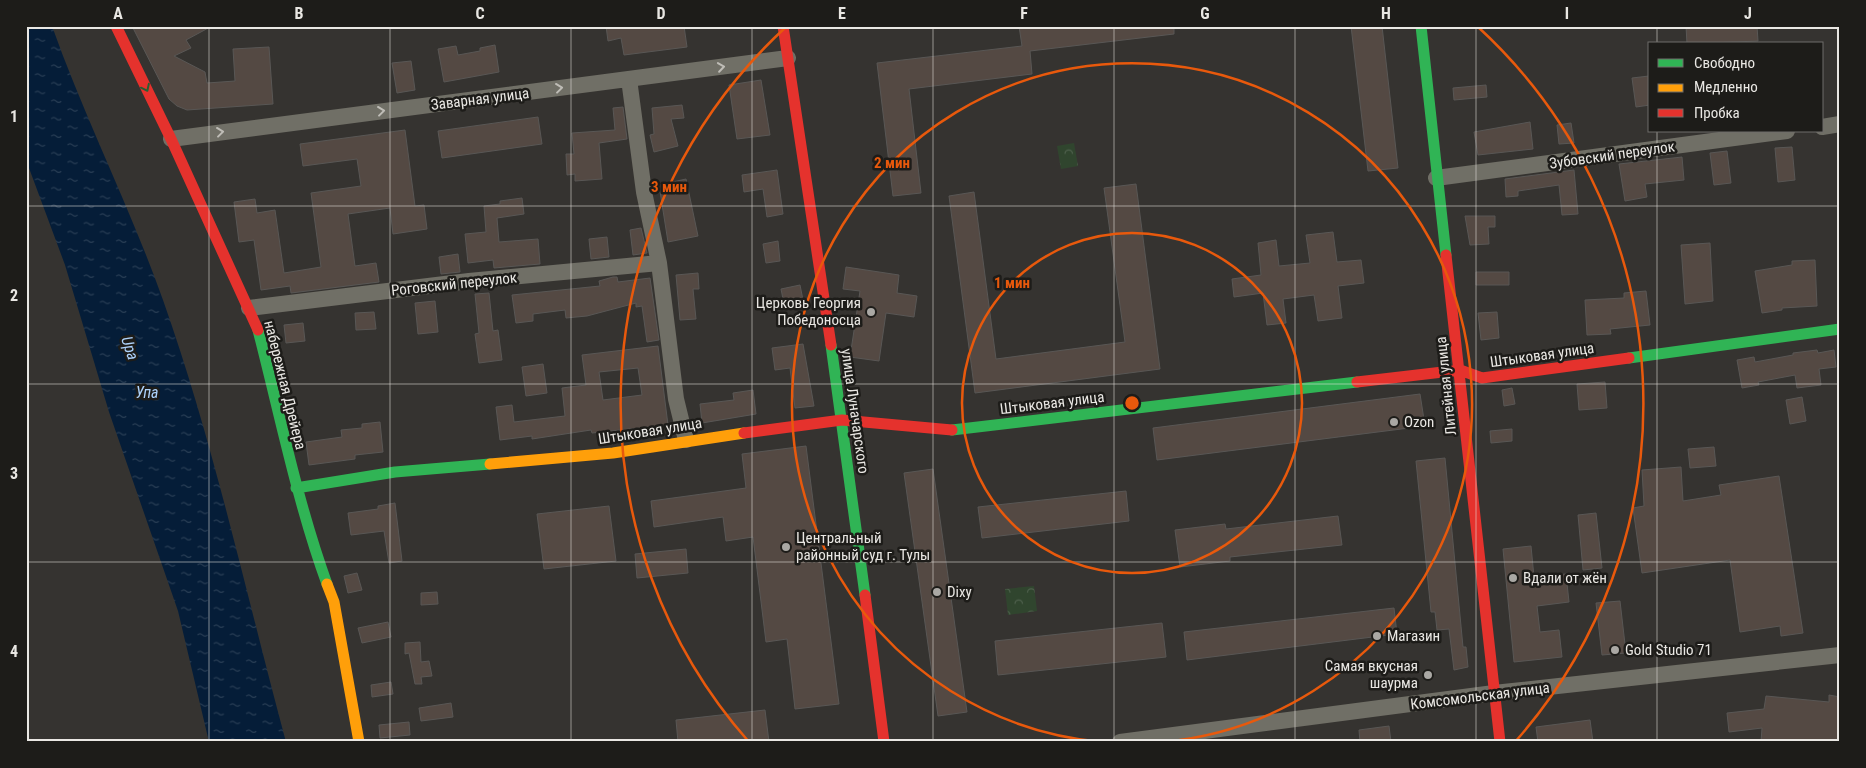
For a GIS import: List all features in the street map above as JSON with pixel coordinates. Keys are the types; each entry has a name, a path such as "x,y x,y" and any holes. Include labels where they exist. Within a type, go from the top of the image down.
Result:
{"street":[{"name":"набережная Дрейера","path":"116,26 172,139 258,330 266,355 275,404 296,488 309,534 334,602 359,742"},
{"name":"улица Луначарского","path":"783,26 842,420 884,742"},
{"name":"Литейная улица","path":"1421,26 1436,178 1460,370 1500,742"},
{"name":"Заварная улица","path":"172,139 788,58"},
{"path":"629,80 644,192 659,263 676,399 686,440"},
{"path":"1824,126 1840,124"},
{"name":"Зубовский переулок","path":"1436,178 1780,132"},
{"name":"Роговский переулок","path":"248,308 469,282 659,263"},
{"name":"Штыковая улица","path":"296,488 395,472 614,453 686,440 842,420 947,431 1460,370 1482,378 1840,330"},
{"name":"Комсомольская улица","path":"1120,742 1494,693 1840,655"}],"green space":[{"path":"1074,143 1078,166 1061,169 1057,146"},
{"path":"1034,586 1037,611 1008,615 1005,589"}],"water":[{"name":"Упа","path":"26,26 52,26 163,300 214,464 286,742 209,742 178,611 109,412 65,265 26,160"}],"building":[{"path":"132,26 212,26 186,40 191,48 174,56 205,72 207,83 235,81 233,49 269,47 273,104 187,110 177,106 169,99"},
{"path":"606,26 684,26 687,47 624,55 621,38 608,41"},
{"path":"1019,26 1174,26 1174,34 1030,51 1032,74 909,89 921,193 893,196 877,63 1022,46"},
{"path":"1351,26 1382,26 1398,168 1368,171"},
{"path":"1686,26 1757,26 1758,41 1687,42"},
{"path":"495,45 499,72 444,82 438,49 456,46 458,55 480,51 480,48"},
{"path":"411,61 415,90 397,93 392,63"},
{"path":"1648,76 1648,105 1636,107 1632,78"},
{"path":"761,80 770,135 737,139 729,85"},
{"path":"1486,85 1487,97 1454,100 1453,88"},
{"path":"682,105 684,118 671,119 678,146 654,152 650,135 654,134 652,108"},
{"path":"623,107 627,139 599,143 602,179 575,181 575,174 567,175 566,154 574,154 572,133 615,130 613,108"},
{"path":"538,117 542,144 442,158 438,131"},
{"path":"1530,122 1533,149 1478,155 1474,132"},
{"path":"1571,123 1574,143 1559,144 1557,125"},
{"path":"405,130 415,206 424,205 427,229 393,234 390,208 348,214 355,266 376,263 379,282 291,293 290,286 261,290 254,240 239,242 234,202 255,199 257,213 275,210 284,273 321,267 311,193 361,186 357,159 303,166 300,144"},
{"path":"1792,147 1795,180 1778,182 1775,148"},
{"path":"1727,151 1731,183 1714,185 1710,153"},
{"path":"1682,157 1684,180 1645,184 1647,197 1625,201 1619,164"},
{"path":"777,170 783,214 767,217 763,189 744,192 742,175"},
{"path":"1574,170 1578,214 1562,215 1559,185 1518,191 1518,196 1506,197 1505,179"},
{"path":"686,179 698,236 668,242 659,185"},
{"path":"1136,184 1160,369 975,393 949,196 974,192 996,359 1125,342 1104,188"},
{"path":"522,198 524,214 497,218 499,242 538,239 540,264 494,268 493,260 468,263 465,234 486,232 484,206 500,204 500,201"},
{"path":"1465,216 1495,216 1495,227 1488,227 1489,244 1470,245"},
{"path":"641,228 647,253 633,255 630,230"},
{"path":"1333,232 1337,262 1361,260 1364,283 1338,286 1342,318 1318,321 1314,295 1283,299 1286,323 1267,325 1263,293 1234,297 1232,279 1261,275 1258,243 1276,240 1279,266 1310,263 1306,235"},
{"path":"607,237 609,257 591,259 589,239"},
{"path":"778,241 780,261 766,263 763,244"},
{"path":"1710,243 1713,301 1685,304 1681,245"},
{"path":"458,254 460,272 441,274 439,257"},
{"path":"1815,260 1817,306 1782,308 1782,310 1762,313 1755,271 1792,265 1792,261"},
{"path":"846,267 899,275 897,293 917,296 914,317 886,313 879,361 850,357 860,291 843,289"},
{"path":"1476,272 1509,272 1509,285 1476,285"},
{"path":"698,273 699,289 693,289 696,319 680,320 676,275"},
{"path":"617,277 618,282 650,278 659,340 647,342 642,306 636,307 636,303 587,316 566,318 565,310 533,314 533,321 516,323 512,295 600,286 599,281"},
{"path":"800,285 804,305 785,309 781,289"},
{"path":"1646,291 1650,325 1610,329 1611,334 1587,335 1585,300 1624,298 1624,293"},
{"path":"489,293 493,331 498,330 502,360 479,363 475,334 479,333 475,294"},
{"path":"435,301 438,332 418,334 415,303"},
{"path":"374,312 376,329 356,330 355,313"},
{"path":"1497,312 1499,338 1481,340 1478,313"},
{"path":"303,323 305,341 286,343 284,325"},
{"path":"803,344 814,406 795,408 790,368 775,370 772,348"},
{"path":"658,346 668,425 592,433 591,430 532,439 532,436 500,440 496,407 512,405 514,422 565,416 562,388 586,385 582,355","holes":["638,368 642,395 603,400 599,372"]},
{"path":"1817,350 1818,353 1834,350 1836,367 1819,369 1821,385 1797,388 1795,375 1758,382 1759,385 1742,388 1737,360 1754,357 1755,362 1793,355 1793,353"},
{"path":"543,364 547,393 526,396 522,367"},
{"path":"1605,382 1607,408 1579,410 1577,384"},
{"path":"1512,388 1515,404 1504,406 1502,390"},
{"path":"753,390 756,414 702,423 700,404 734,400 733,393"},
{"path":"1420,394 1425,426 1157,460 1153,428"},
{"path":"1802,397 1806,421 1790,424 1786,400"},
{"path":"380,422 383,452 355,455 355,459 309,465 306,442 342,437 341,430 362,428 362,424"},
{"path":"1512,429 1512,441 1491,443 1490,431"},
{"name":"Центральный районный суд г. Тулы","path":"806,446 839,704 795,709 787,639 766,642 753,537 726,541 723,517 654,527 651,501 746,488 742,454"},
{"path":"1714,447 1716,466 1690,468 1688,449"},
{"path":"1445,458 1463,647 1466,647 1468,667 1454,670 1449,629 1437,630 1435,612 1431,612 1416,461"},
{"path":"1681,467 1683,501 1721,495 1719,485 1779,476 1803,633 1781,636 1780,626 1740,632 1730,560 1642,573 1633,508 1644,506 1642,470"},
{"path":"933,469 967,712 938,716 904,473"},
{"path":"1126,491 1129,521 982,538 978,507"},
{"path":"395,503 402,561 389,563 384,531 351,535 348,513 378,509 378,506"},
{"path":"609,506 616,561 544,569 537,514"},
{"path":"1596,513 1602,568 1583,570 1578,515"},
{"path":"1338,516 1342,545 1230,557 1230,561 1180,567 1175,530 1225,524 1226,529"},
{"path":"1531,546 1534,577 1566,574 1569,602 1537,606 1540,632 1559,630 1562,657 1514,662 1503,549"},
{"path":"686,549 688,573 637,578 635,554"},
{"path":"357,573 362,590 348,593 344,576"},
{"path":"437,592 438,604 421,605 421,593"},
{"path":"1620,601 1626,653 1602,655 1596,603"},
{"path":"1394,608 1397,634 1187,660 1184,632"},
{"path":"388,622 391,637 362,643 358,628"},
{"path":"1162,623 1166,657 998,675 995,641"},
{"path":"420,642 421,662 429,661 432,676 421,677 422,684 415,684 409,653 405,654 405,643"},
{"path":"391,682 393,694 372,697 371,685"},
{"path":"1829,695 1840,697 1840,742 1761,742 1762,728 1729,732 1727,713 1764,709 1766,696 1829,702"},
{"path":"451,703 453,717 421,721 419,708"},
{"path":"765,710 769,742 678,742 676,720"},
{"path":"1590,720 1593,742 1538,742 1536,727"},
{"path":"409,722 410,735 380,738 379,725"},
{"path":"1389,726 1391,742 1360,742 1359,730"}],"traffic: fast":[{"path":"1421,26 1446,255"},
{"path":"1629,358 1840,329"},
{"path":"258,330 298,490 327,584"},
{"path":"831,345 865,595"},
{"path":"952,430 1357,382"},
{"path":"296,488 395,472 490,464"}],"traffic: slow":[{"path":"490,464 613,453 744,433"},
{"path":"327,584 334,602 359,742"}],"traffic: jam":[{"path":"116,26 171,139 258,330"},
{"path":"783,26 831,345"},
{"path":"1446,255 1500,742"},
{"path":"1357,382 1460,370 1482,378 1629,358"},
{"path":"744,433 842,420 952,430"},
{"path":"865,595 884,742"}],"place":[{"name":"Церковь Георгия Победоносца","path":"871,312"},
{"name":"Ozon","path":"1394,422"},
{"name":"Центральный районный суд г. Тулы","path":"786,547"},
{"name":"Вдали от жён","path":"1513,578"},
{"name":"Dixy","path":"937,592"},
{"name":"Магазин","path":"1377,636"},
{"name":"Gold Studio 71","path":"1615,650"},
{"name":"Самая вкусная шаурма","path":"1428,675"}],"water label":[{"name":"Upa","path":"130,348"}]}
